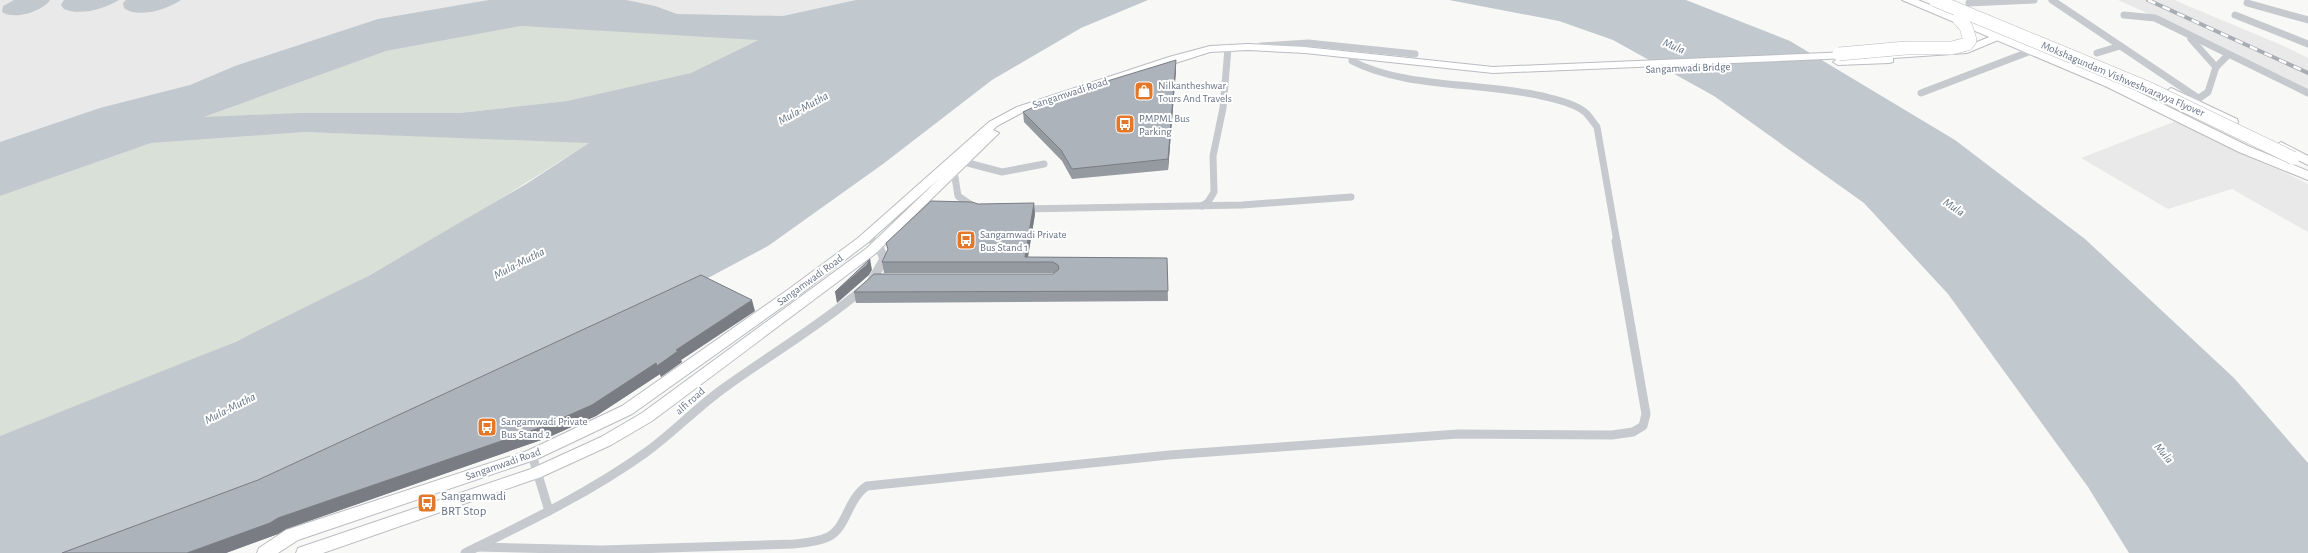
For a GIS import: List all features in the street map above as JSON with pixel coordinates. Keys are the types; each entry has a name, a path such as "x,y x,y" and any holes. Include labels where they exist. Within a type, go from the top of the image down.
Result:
{"highway":[{"name":"Mokshagundam Vishweshvarayya Flyover","path":"1908,0 1985,29 2012,34"},
{"path":"1908,0 1972,26 2012,34 2031,51 2152,103 2274,165 2308,176"},
{"name":"Mokshagundam Vishweshvarayya Flyover","path":"1922,0 2012,34 2180,108 2308,176"},
{"name":"Mokshagundam Vishweshvarayya Flyover","path":"1935,0 2150,89 2308,165"},
{"path":"1946,1 1948,7 1953,10 2012,34 2196,100 2308,161"},
{"path":"1839,54 1906,48 1960,47 1966,44 1969,35 1966,27 1959,20"},
{"path":"1972,26 1979,33 1982,40 1974,49"}],"main road":[{"name":"Sangamwadi Bridge","path":"1353,58 1452,74 1948,58 2012,34"},
{"name":"Sangamwadi Bridge","path":"1523,72 1839,54 1879,56 1974,49"},
{"name":"Sangamwadi Road","path":"304,553 536,473 606,441 647,417 872,241 959,166 998,128 1020,116 1156,69 1228,50"},
{"name":"Sangamwadi Road","path":"265,553 292,535 532,455 627,410 794,292 872,241 970,142 1006,116 1021,109 1173,59 1228,50 1250,50 1353,58"}],"street":[{"path":"1969,3 2034,0"},
{"path":"2052,0 2196,100 2208,92 2216,67 2228,55"},
{"path":"2247,3 2308,20"},
{"path":"2287,9 2308,17"},
{"path":"2124,15 2155,18 2308,94"},
{"path":"2235,15 2308,44"},
{"path":"2188,35 2216,67"},
{"path":"1250,50 1308,43 1415,54"},
{"path":"2097,53 2120,46"},
{"path":"1202,206 1208,202 1214,192 1214,151 1223,108 1228,50"},
{"path":"1921,93 2031,51"},
{"path":"477,547 546,551 624,550 752,546 810,541 828,537 838,528 859,490 867,486 1169,454 1458,434 1612,435 1633,432 1643,426 1646,414 1597,127 1585,112 1560,100 1528,92 1410,78 1369,70 1353,58"},
{"path":"979,210 958,196 959,166 1002,172 1044,164"},
{"path":"1011,209 1242,206 1351,197"},
{"name":"alfi road","path":"465,553 549,511 598,484 667,437 720,391 836,313 878,279 884,259 872,241"},
{"path":"532,455 536,473 549,511"}],"shaded area":[{"path":"0,0 869,0 0,452"},
{"path":"2118,0 2174,0 2286,47 2308,58 2308,91 2217,45"},
{"path":"521,26 759,39 691,73 567,101 460,113 202,118 386,51"},
{"path":"2181,119 2308,184 2308,232 2232,189 2168,209 2081,158"},
{"path":"305,132 590,142 504,197 416,249 280,321 147,378 0,436 0,196 151,143"}],"water":[{"path":"14,0 50,0 41,8 28,14 13,15 2,12 3,6"},
{"path":"64,0 119,0 99,9 78,12 64,9 61,5"},
{"path":"126,0 181,0 169,7 153,12 137,13 124,8 123,3"},
{"name":"Mula-Mutha","path":"489,0 626,0 655,6 677,14 783,16 856,0 1148,0 1081,28 992,80 883,164 768,246 586,343 88,553 0,553 0,436 235,342 370,275 526,184 589,143 305,132 151,143 0,196 0,142 100,108 190,85 235,66 378,19","holes":["521,26 758,40 691,73 567,101 460,113 301,113 204,117 386,51"]},
{"name":"Mula","path":"1449,0 1686,0 1790,41 1955,140 2085,239 2234,378 2308,463 2308,553 2129,553 2088,487 1948,294 1864,203 1714,96 1613,40 1559,21"}],"building":[{"name":"PMPML Bus Parking","path":"1176,60 1168,159 1072,169 1061,150 1023,112 1055,97"},
{"name":"Sangamwadi Private Bus Stand 1","path":"931,201 972,202 978,204 1034,203 1025,257 1167,258 1168,291 854,292 874,274 1053,274 1059,269 1058,265 1053,262 882,262 888,249 886,243"},
{"path":"870,259 867,265 835,292"},
{"name":"Sangamwadi Private Bus Stand 2","path":"701,275 752,300 676,350 678,351 657,366 656,363 592,405 542,427 278,518 270,523 187,553 62,553 258,480"}],"railway":[{"path":"2148,0 2308,73"}],"place":[{"name":"Nilkantheshwar Tours And Travels","path":"1144,91"},
{"name":"PMPML Bus Parking","path":"1125,124"},
{"name":"Sangamwadi Private Bus Stand 1","path":"966,240"},
{"name":"Sangamwadi Private Bus Stand 2","path":"487,427"},
{"name":"Sangamwadi BRT Stop","path":"427,503"}]}
